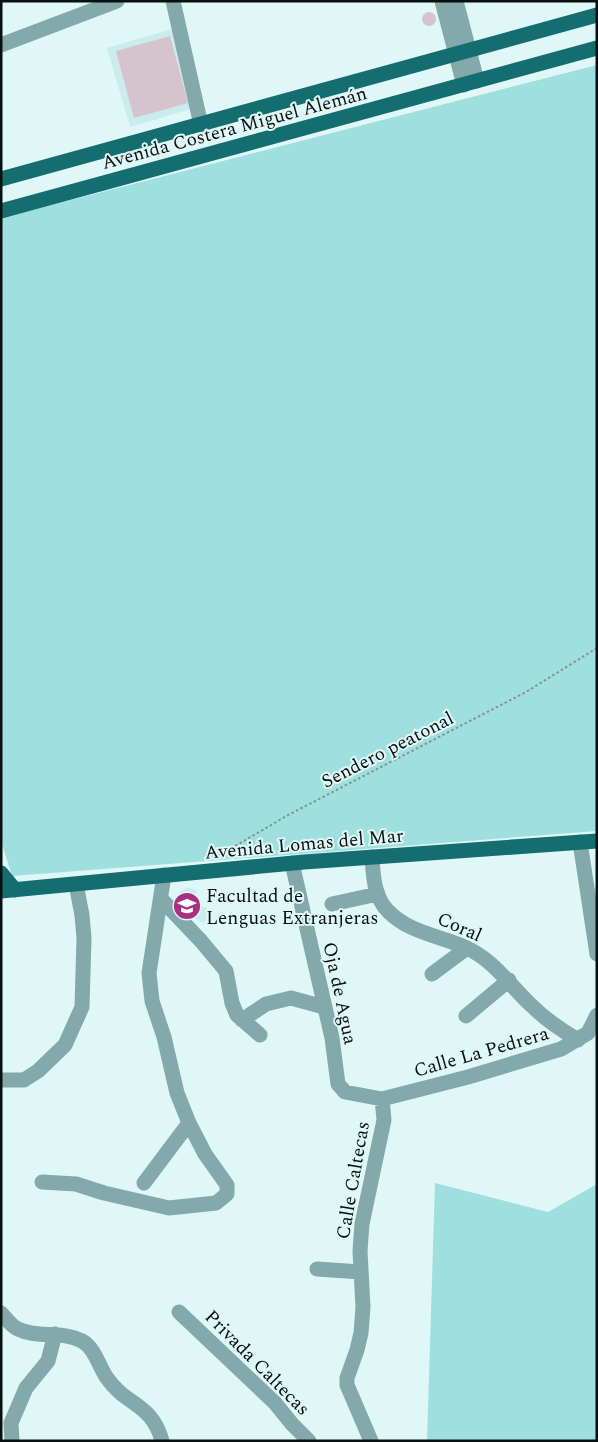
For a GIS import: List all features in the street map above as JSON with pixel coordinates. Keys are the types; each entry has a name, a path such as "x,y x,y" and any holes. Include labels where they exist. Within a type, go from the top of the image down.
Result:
{"main road":[{"name":"Avenida Costera Miguel Alemán","path":"1,179 597,15"},
{"name":"Avenida Costera Miguel Alemán","path":"1,211 597,48"},
{"name":"Avenida Lomas del Mar","path":"8,890 292,863 597,841"},
{"path":"1,873 8,890"}],"street":[{"path":"1,45 117,1"},
{"path":"173,1 201,125"},
{"path":"442,1 462,51"},
{"path":"456,1 462,51 470,83"},
{"path":"580,842 597,954"},
{"name":"Coral","path":"372,857 374,880 378,894 387,910 416,929 467,948 492,964 509,980 530,1005 550,1023 587,1036"},
{"name":"Oja de Agua","path":"292,863 332,1038 338,1084 345,1092 382,1099"},
{"path":"42,1182 76,1184 104,1193 169,1208 216,1203 227,1194 227,1184 205,1154 188,1123 177,1093 164,1037 152,1001 149,973 164,875"},
{"path":"1,1080 24,1080 38,1071 65,1045 82,1007 84,938 76,884"},
{"path":"332,904 378,894"},
{"path":"161,899 201,941 226,971 232,1003 237,1016 260,1035"},
{"path":"432,974 467,948"},
{"path":"466,1016 509,980"},
{"path":"242,1020 266,1004 291,998 324,1007"},
{"path":"587,1036 597,1015"},
{"name":"Calle La Pedrera","path":"382,1099 468,1077 560,1048 587,1036"},
{"name":"Calle Caltecas","path":"371,1441 346,1385 361,1333 363,1307 360,1251 362,1224 384,1120 382,1099"},
{"path":"144,1183 188,1123"},
{"path":"317,1269 361,1272"},
{"name":"Privada Caltecas","path":"179,1312 275,1403 309,1441"},
{"path":"1,1313 16,1328 35,1335 55,1334 69,1336 84,1342 96,1356 106,1377 114,1388 150,1415 158,1428 162,1441"},
{"path":"12,1441 11,1423 26,1388 48,1361 55,1334"}],"path":[{"name":"Sendero peatonal","path":"214,858 290,814 526,692 597,648"}],"shaded area":[{"path":"172,29 194,108 130,127 107,48"},
{"path":"597,65 597,831 12,876 1,841 1,218"},
{"name":"Facultad de Lenguas Extranjeras","path":"188,887 197,891 192,902 210,910 204,923 173,909 180,892"},
{"path":"435,1183 548,1212 597,1184 597,1441 427,1441"}],"building":[{"path":"426,12 432,12 436,19 432,26 426,26 422,22 422,16"},
{"path":"170,36 188,103 134,118 116,51"}],"place":[{"name":"Facultad de Lenguas Extranjeras","path":"187,906"}]}
